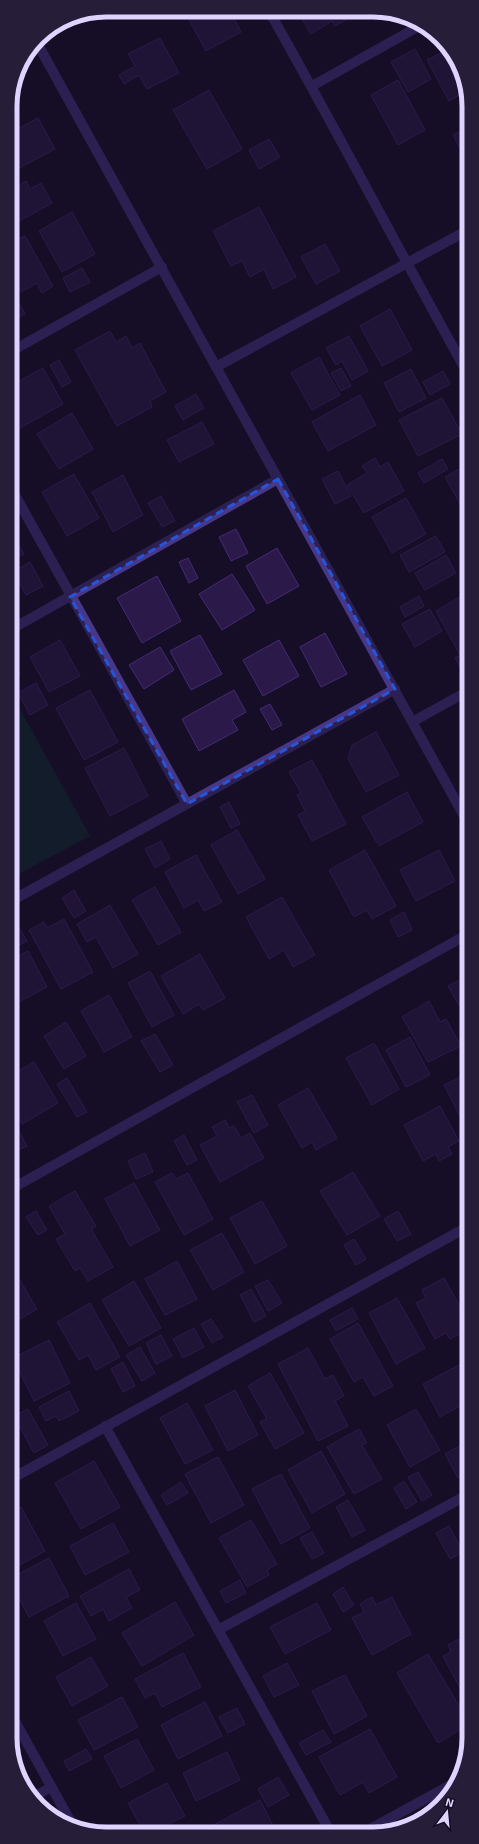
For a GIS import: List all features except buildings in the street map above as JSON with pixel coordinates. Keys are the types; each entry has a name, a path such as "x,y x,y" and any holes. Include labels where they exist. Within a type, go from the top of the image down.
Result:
{"street":[{"path":"272,17 312,86 406,264 462,363"},
{"path":"312,86 416,28"},
{"path":"39,47 462,812"},
{"path":"216,366 462,233"},
{"path":"17,348 162,267"},
{"path":"17,626 278,479"},
{"path":"17,499 70,597 187,804"},
{"path":"17,897 394,689"},
{"path":"412,722 462,694"},
{"path":"17,1186 462,937"},
{"path":"17,1476 462,1230"},
{"path":"106,1426 328,1827"},
{"path":"218,1630 462,1498"},
{"path":"17,1725 69,1819"},
{"path":"374,1827 448,1786"},
{"path":"38,1795 51,1787"}],"highlighted area":[{"path":"278,479 395,689 187,804 70,597"}],"green space":[{"path":"17,704 90,836 17,875"}]}
